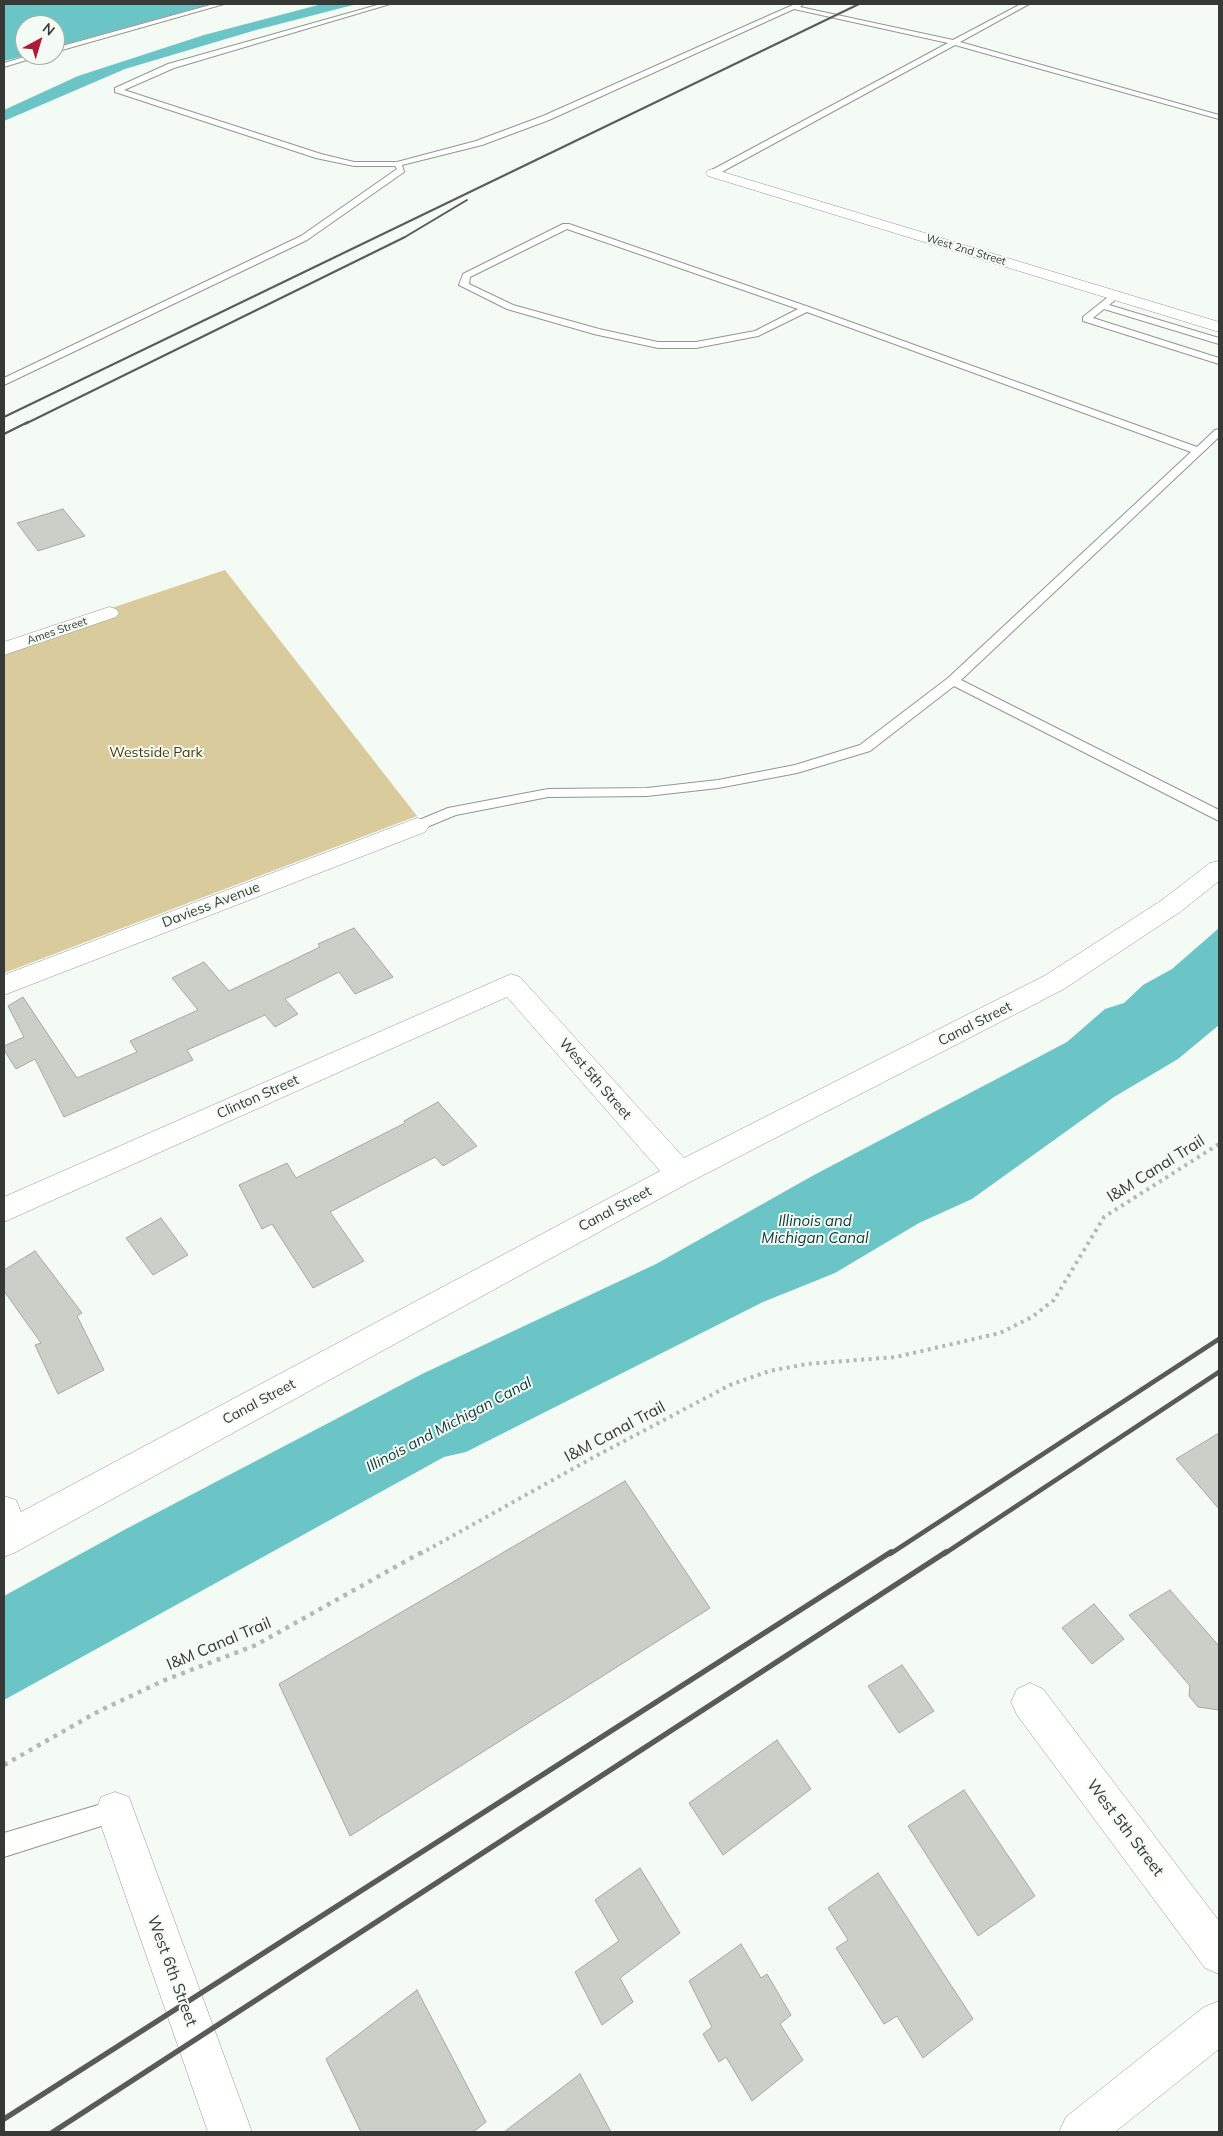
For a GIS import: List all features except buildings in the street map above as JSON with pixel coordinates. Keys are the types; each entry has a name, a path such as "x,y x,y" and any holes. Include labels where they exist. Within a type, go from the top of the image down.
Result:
{"street":[{"name":"West 2nd Street","path":"713,173 1215,325"},
{"name":"Ames Street","path":"4,649 109,613"},
{"name":"Daviess Avenue","path":"4,985 417,826"},
{"name":"Canal Street","path":"7,1529 680,1174 1055,982 1171,906 1219,869"},
{"name":"West 5th Street","path":"511,984 680,1174"},
{"name":"Clinton Street","path":"4,1210 511,984"},
{"name":"West 5th Street","path":"1030,1702 1219,1954"},
{"name":"West 6th Street","path":"115,1810 230,2132"},
{"path":"1081,2132 1219,2022"}],"lane":[{"path":"65,47 221,4"},
{"path":"388,4 171,66 132,82 118,90 319,156 354,164 397,164 479,143 546,118 800,4"},
{"path":"713,173 1026,4"},
{"path":"792,7 955,43 1219,117"},
{"path":"4,382 304,238 401,170 397,164"},
{"path":"806,309 758,333 696,344 658,345 597,332 510,307 464,285 466,276 566,226 806,309 1197,451"},
{"path":"1116,295 1086,319 1219,361"},
{"path":"1103,306 1219,341"},
{"path":"417,826 453,811 548,793 647,792 718,784 797,769 865,748 953,681 1219,432"},
{"path":"953,681 1219,816"},
{"path":"4,1844 115,1810"}],"path":[{"name":"I&M Canal Trail","path":"4,1765 99,1711 165,1680 256,1645 594,1457 730,1385 769,1371 797,1366 896,1357 1000,1333 1032,1317 1054,1300 1104,1217 1219,1144"}],"green space":[{"name":"Westside Park","path":"225,570 417,816 4,973 4,644"}],"water":[{"path":"4,4 211,4 65,44 65,15 15,15 15,58 4,61"},
{"path":"322,4 357,4 256,30 125,69 4,121 4,110 78,76 204,35"},
{"name":"Illinois and Michigan Canal","path":"1219,928 1219,1025 1178,1059 1114,1097 972,1199 919,1223 835,1273 763,1302 466,1452 444,1457 4,1700 4,1596 124,1530 422,1374 656,1264 814,1175 1067,1042 1105,1009 1124,1003 1143,985 1172,969"}],"railway":[{"path":"4,417 859,4"},
{"path":"25,424 405,237 467,200"},
{"path":"4,434 28,422"},
{"path":"890,1554 1219,1339"},
{"path":"944,1554 1219,1372"},
{"path":"4,2119 891,1552"},
{"path":"53,2132 946,1552"}]}
